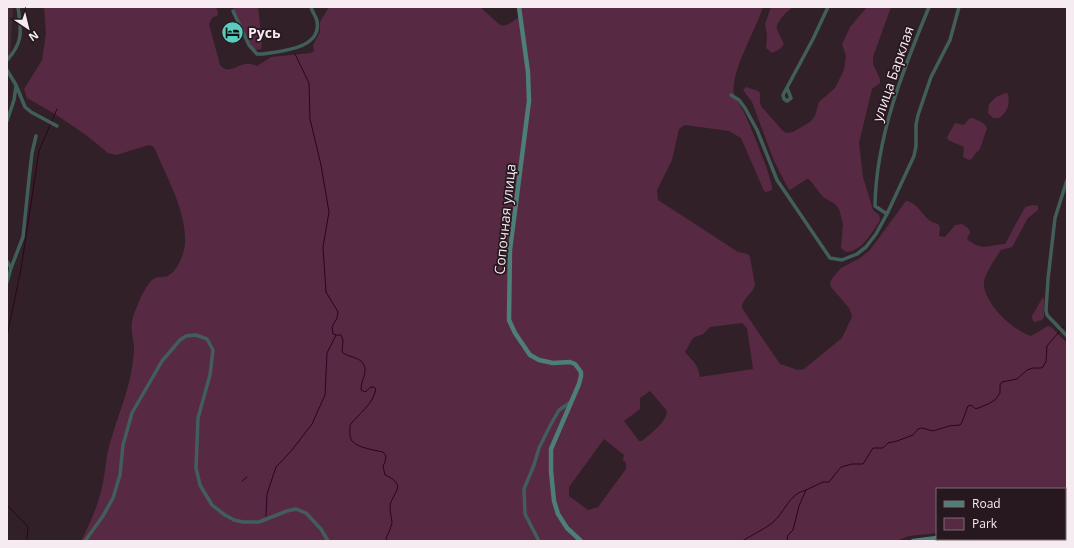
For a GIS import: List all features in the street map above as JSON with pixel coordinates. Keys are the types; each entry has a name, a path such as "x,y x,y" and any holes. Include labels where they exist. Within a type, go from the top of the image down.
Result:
{"main road":[{"name":"Сопочная улица","path":"520,7 527,66 529,102 510,250 509,320 514,333 530,355 546,362 570,362 578,368 581,376 551,449 554,501 558,514 567,528 581,541"},
{"path":"913,541 936,538"}],"street":[{"path":"7,60 18,45 21,36 18,7"},
{"path":"233,11 249,45 257,54 263,54 294,48 312,39 317,32 317,22 311,7"},
{"path":"787,88 828,7"},
{"name":"улица Барклая","path":"887,214 875,206 881,151 893,102 928,7"},
{"path":"731,95 739,100 745,108 757,130 777,180 830,258 842,260 857,254 866,247 876,234 914,156 918,115 931,77 950,40 959,7"},
{"path":"7,70 16,85 25,107 31,112 57,126"},
{"path":"7,121 14,100 16,85"},
{"path":"7,282 23,237 32,153 36,136"},
{"path":"1067,180 1056,218 1048,279 1046,313 1058,328 1067,336"},
{"path":"7,262 11,268"},
{"path":"85,541 103,516 113,498 120,475 124,445 132,413 162,361 180,340 186,336 196,334 207,339 213,350 210,375 198,418 196,468 200,485 212,505 225,515 243,522 259,522 296,509 306,513 321,529 328,541"},
{"path":"539,541 525,514 524,489 539,448 551,424 559,410 571,402"}],"shaded area":[{"path":"7,7 13,7 10,61 7,62"}],"green space":[{"path":"44,7 216,7 218,15 212,18 209,24 220,65 224,68 232,69 245,64 257,66 271,57 311,53 314,51 313,45 320,32 320,22 329,7 480,7 500,25 505,25 519,17 522,7 763,7 744,51 736,75 734,94 743,110 760,151 769,175 772,190 766,192 764,191 741,138 729,131 685,125 679,129 672,160 657,190 658,200 738,252 748,254 750,257 755,285 742,305 742,308 780,364 798,370 804,369 842,338 851,319 852,315 849,308 831,287 831,280 841,268 860,258 870,250 906,201 911,202 929,219 938,224 940,227 939,236 945,237 955,225 962,224 969,229 970,233 967,238 968,240 981,247 1005,244 1025,207 1033,205 1038,206 1038,210 1028,218 1012,247 1001,250 988,271 984,281 988,298 993,306 1015,328 1031,336 1048,326 1051,327 1067,343 1067,541 978,540 1066,540 1066,488 936,488 936,533 909,536 896,541 81,541 97,505 109,448 130,377 134,352 132,327 134,314 149,283 156,278 169,275 178,266 185,244 185,232 183,219 175,194 154,147 149,145 116,155 108,153 86,135 55,114 27,98 24,89 42,60 46,34","holes":["742,323 747,328 753,369 700,377 696,365 685,352 693,338 703,334 710,327","650,391 667,411 661,424 642,441 639,441 624,421 640,409 640,398","604,439 624,455 623,460 626,463 626,469 598,507 588,510 569,496 569,487"]},
{"path":"233,7 258,7 262,42 261,49 255,50 249,43"},
{"path":"771,7 793,7 782,17 777,26 784,44 780,49 772,53 766,48 767,36 765,24"},
{"path":"867,7 891,7 873,57 873,64 880,79 880,83 872,89 859,143 863,177 873,210 879,215 880,219 869,237 861,246 846,252 841,248 843,224 839,209 835,204 823,197 809,179 790,190 788,188 774,161 752,102 743,90 746,87 758,91 760,93 761,106 783,131 787,133 793,132 810,122 815,116 819,102 835,88 844,70 846,56 842,44 850,27"},
{"path":"1005,93 1008,94 1009,98 1006,110 999,118 993,118 988,113 989,104 996,97"},
{"path":"970,118 980,121 987,128 980,149 972,159 969,160 963,157 964,147 948,140 947,137 955,123 964,125"},
{"path":"1043,297 1044,317 1042,320 1034,322 1032,316"}],"waterway":[{"path":"266,516 267,494 276,467 292,450 312,424 325,395 327,353 336,335 333,334 332,327 337,318 338,312 326,292 323,247 329,212 321,165 310,119 309,83 295,54"},
{"path":"7,336 21,269 39,151 57,109"},
{"path":"787,541 788,535 793,530 799,506 806,490 823,482 829,482 841,467 852,464 863,464 873,448 883,448 888,443 913,435 918,429 922,428 933,431 949,426 960,425 968,406 971,405 976,409 995,400 1000,393 1000,385 1002,382 1017,379 1027,370 1043,367 1046,361 1047,346 1064,326"},
{"path":"336,335 341,335 343,340 342,352 360,360 363,363 365,373 361,390 365,392 371,387 376,389 372,400 350,425 350,438 358,445 383,452 386,456 383,466 385,475 392,479 398,486 391,503 390,510 392,523 386,538 387,541"},
{"path":"242,481 247,477"},
{"path":"742,541 772,523 795,495 806,490"},
{"path":"7,505 28,527 27,541"}],"place":[{"name":"Русь","path":"232,33"}]}
